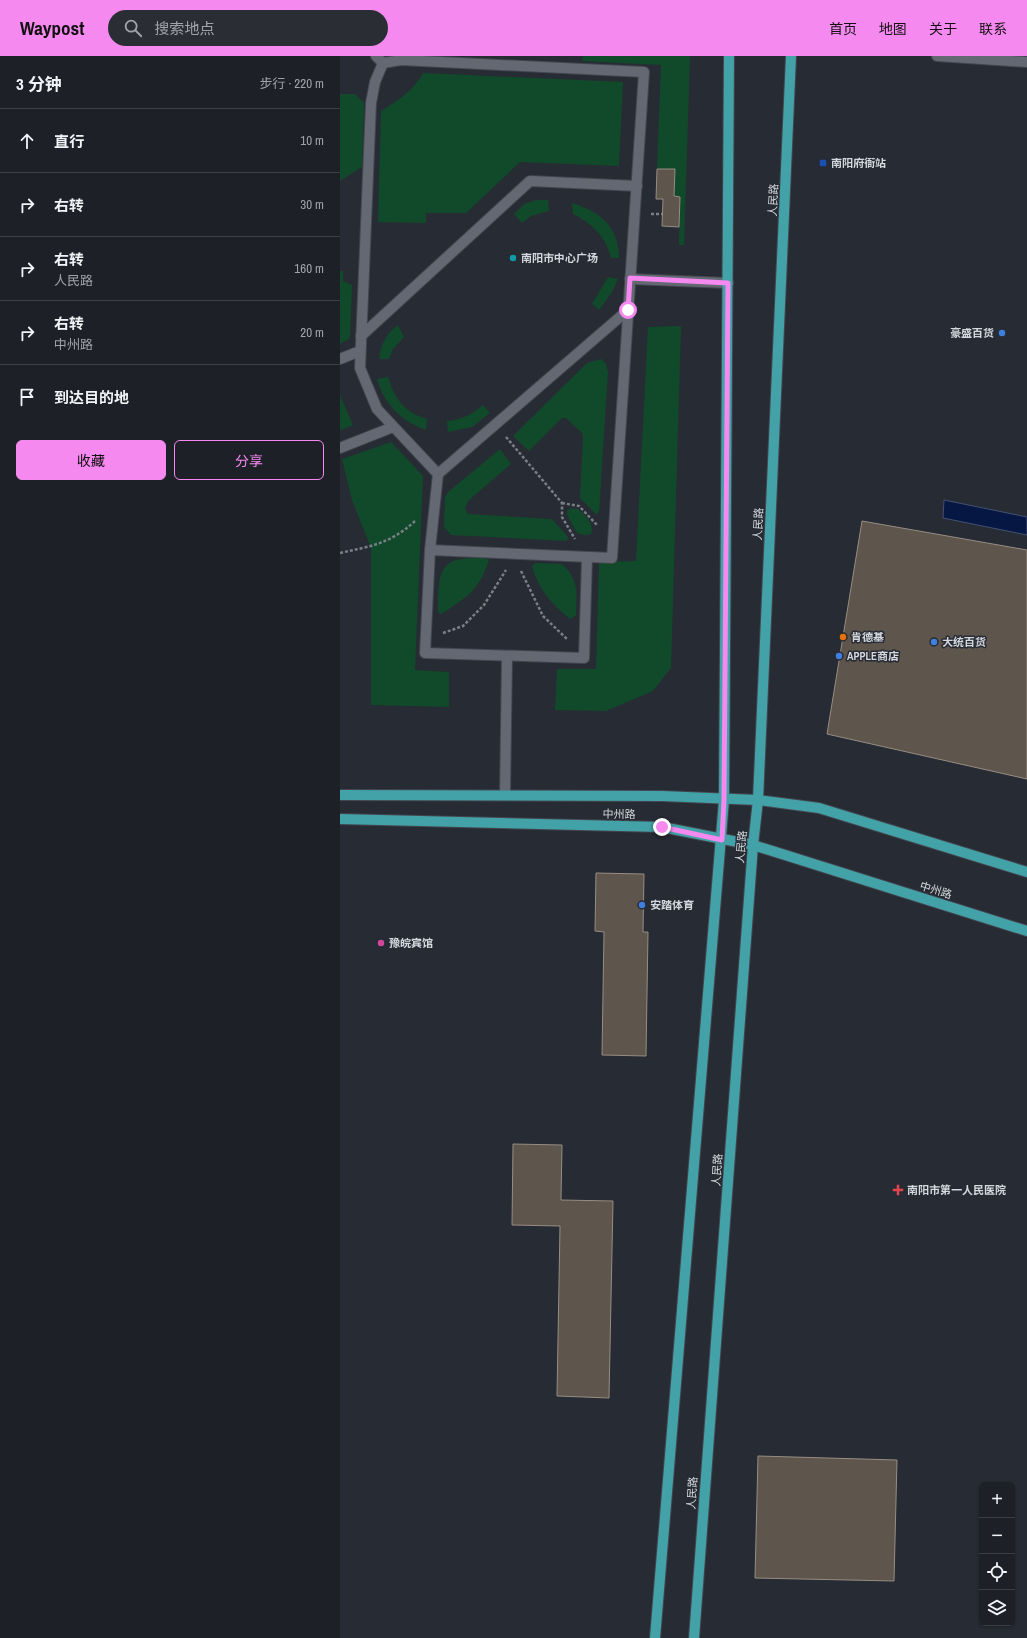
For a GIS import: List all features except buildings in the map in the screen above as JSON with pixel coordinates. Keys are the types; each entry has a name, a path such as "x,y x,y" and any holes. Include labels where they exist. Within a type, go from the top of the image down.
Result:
{"main road":[{"name":"人民路","path":"655,1638 722,840 724,800 730,56"},
{"name":"人民路","path":"694,1638 753,845 758,800 791,56"},
{"name":"中州路","path":"340,795 662,796 724,800 758,800 819,808 1027,872"},
{"name":"中州路","path":"340,819 662,827 753,845 1027,930"}],"street":[{"path":"936,56 970,57 1027,62"},
{"path":"430,550 612,558 644,72 379,60 371,103 360,368 377,409 393,427 418,450 438,474"},
{"path":"361,336 530,181 637,186"},
{"path":"630,278 728,283"},
{"path":"587,558 584,658 425,653 430,550 438,474 628,310"},
{"path":"340,359 360,351"},
{"path":"340,448 393,427"},
{"path":"505,795 507,656"}],"path":[{"path":"496,424 562,503 562,517 587,558"},
{"path":"340,553 380,544 393,539 435,502"},
{"path":"562,503 579,506 613,544"},
{"path":"426,639 463,626 488,599 499,583 514,554"},
{"path":"514,554 527,587 543,616 562,635 584,650"}],"green space":[{"path":"583,56 690,56 684,245 679,245 680,197 674,196 675,170 657,169 661,65 582,61"},
{"path":"423,73 623,82 619,166 520,162 466,213 426,213 426,223 378,222 381,111 410,90 420,79"},
{"path":"340,94 355,94 364,103 362,167 340,181"},
{"path":"536,200 548,200 549,211 531,216 522,223 514,214 524,204"},
{"path":"572,203 582,206 599,216 612,229 616,237 619,258 611,258 606,243 602,237 586,222 573,214"},
{"path":"340,271 343,271 343,281 352,285 350,338 340,344"},
{"path":"608,277 618,279 612,292 599,310 592,304"},
{"path":"398,325 404,337 393,349 389,359 379,359 385,340 390,332"},
{"path":"681,326 671,668 653,691 606,711 555,710 557,669 596,669 599,562 636,561 648,327"},
{"path":"601,359 606,364 608,372 599,513 596,514 580,498 582,433 566,418 562,418 529,451 513,436 587,363"},
{"path":"388,377 390,385 402,404 412,413 427,419 426,430 409,422 389,404 377,379"},
{"path":"340,395 353,425 341,430 340,429"},
{"path":"483,405 490,413 472,427 448,432 447,421 466,416"},
{"path":"391,442 423,476 415,670 449,672 449,707 371,705 371,548 352,500 342,459"},
{"path":"500,449 511,464 468,501 465,509 468,514 552,519 568,537 567,541 451,535 444,527 445,497 448,492"},
{"path":"571,508 578,509 589,520 592,526 591,534 585,535 577,533 567,515 567,511"},
{"path":"469,558 484,558 489,560 481,579 471,592 441,614 438,612 438,591 443,570 453,561"},
{"path":"535,563 562,564 572,575 576,587 576,615 570,619 546,596 532,567"}],"water":[{"path":"944,500 1027,517 1027,535 943,518"}],"place":[{"name":"南阳府衙站","path":"823,163"},
{"name":"南阳市中心广场","path":"513,258"},
{"name":"豪盛百货","path":"1002,333"},
{"name":"肯德基","path":"843,637"},
{"name":"大统百货","path":"934,642"},
{"name":"APPLE商店","path":"839,656"},
{"name":"安踏体育","path":"642,905"},
{"name":"豫皖宾馆","path":"381,943"},
{"name":"南阳市第一人民医院","path":"898,1190"}],"route":[{"path":"628,310 630,278 728,283 724,800 722,840 662,827"}]}
